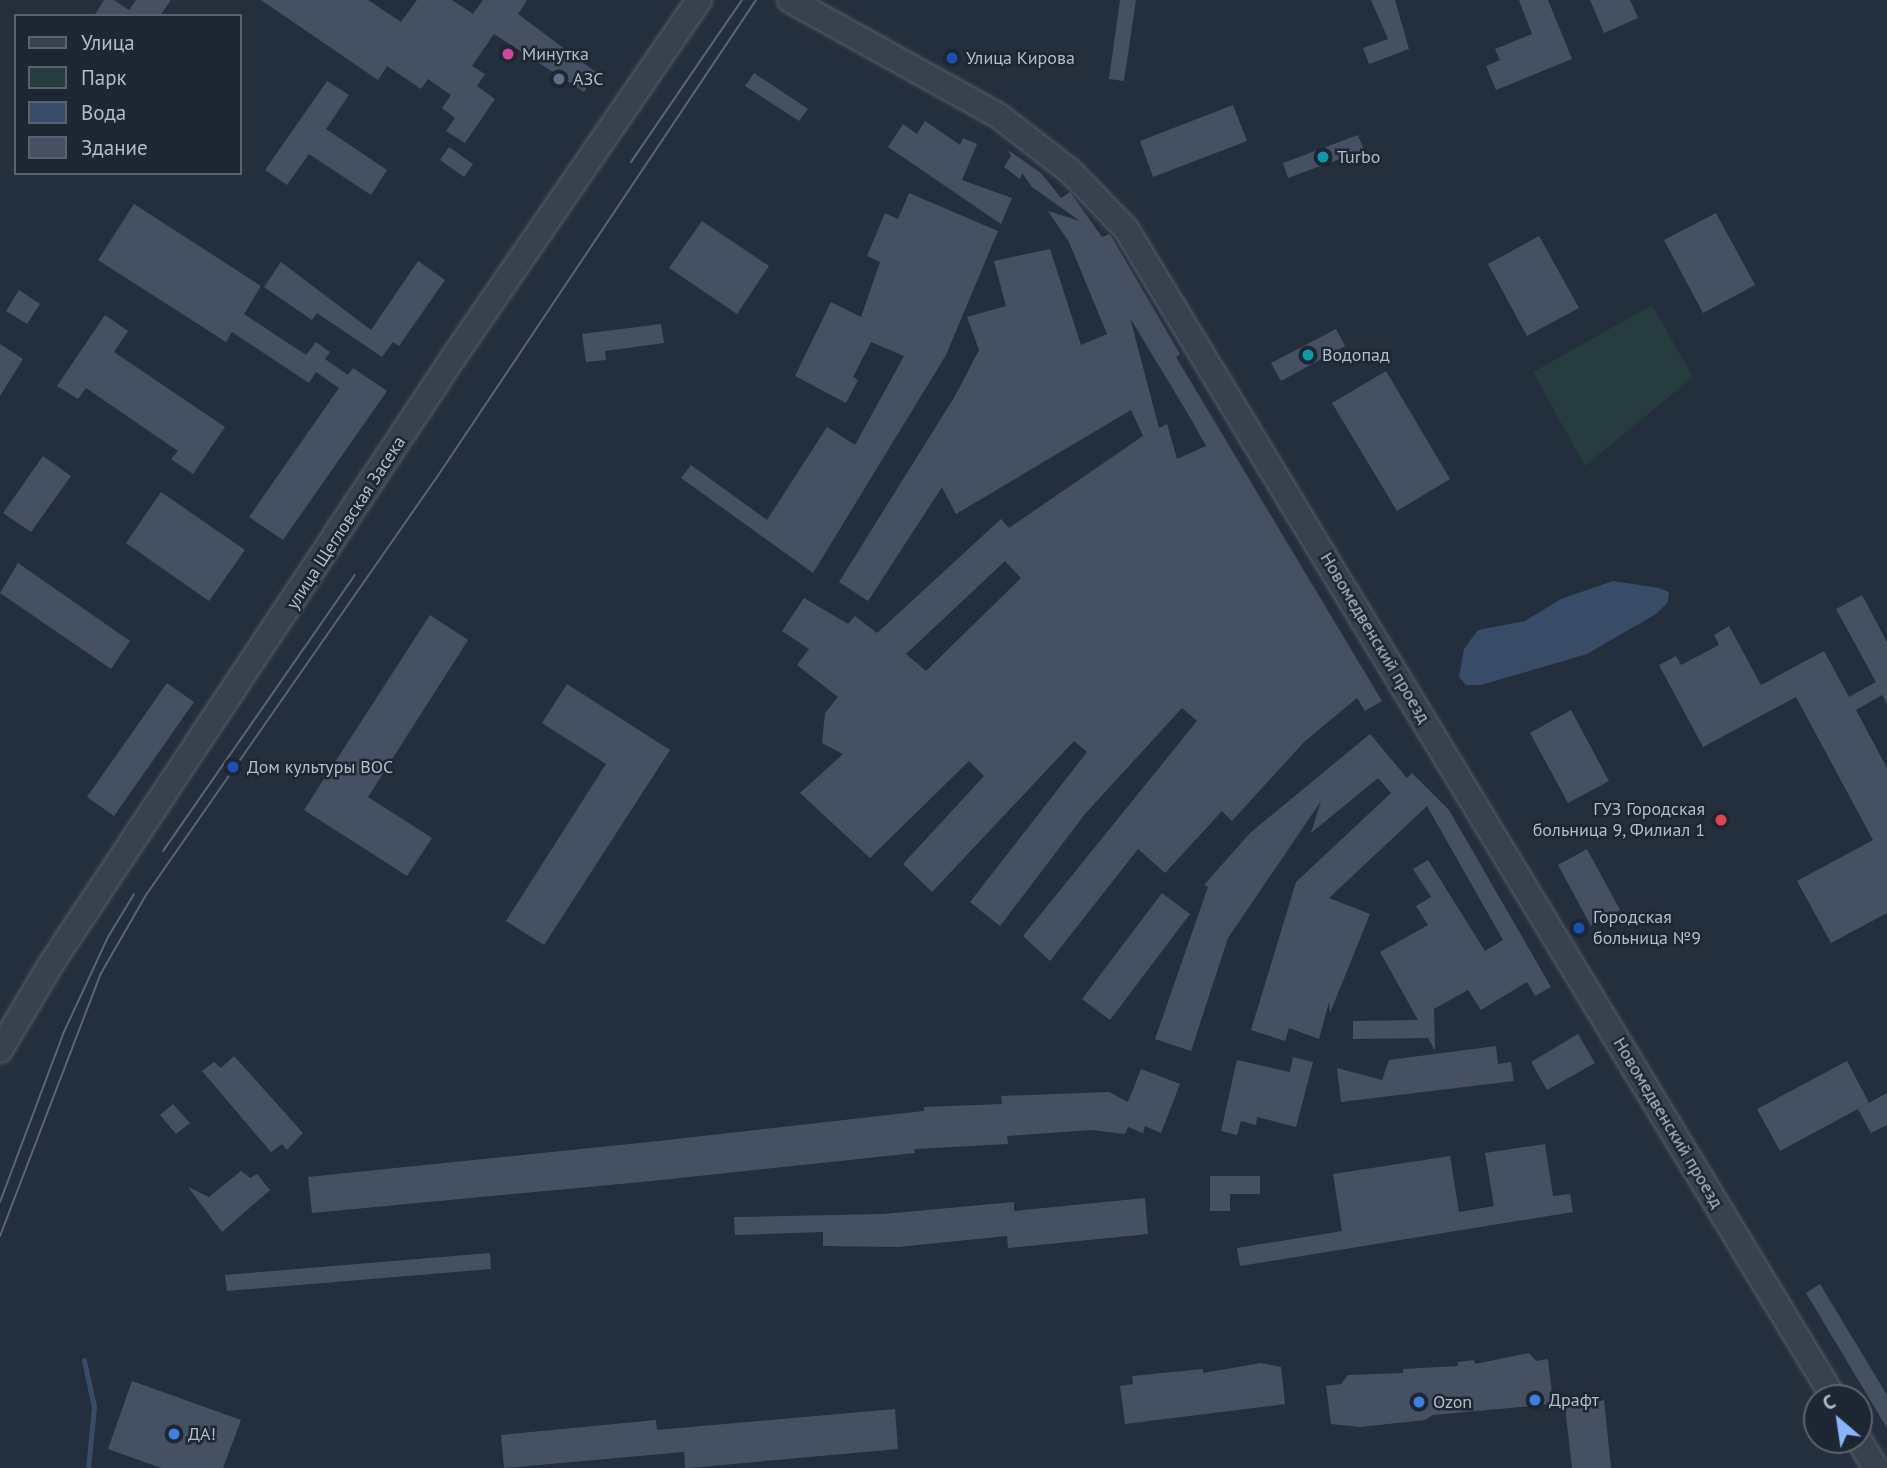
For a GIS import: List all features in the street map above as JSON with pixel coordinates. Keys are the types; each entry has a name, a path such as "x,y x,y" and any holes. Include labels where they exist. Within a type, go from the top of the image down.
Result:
{"street":[{"name":"улица Щегловская Засека","path":"0,1050 51,964 455,355 699,0"},
{"name":"Новомедвенский проезд","path":"790,0 999,116 1070,171 1126,229 1826,1384"}],"green space":[{"path":"1652,305 1693,377 1585,466 1533,372"}],"water":[{"path":"1613,581 1659,588 1669,592 1668,602 1656,614 1587,654 1481,685 1466,685 1459,677 1464,649 1478,630 1525,621 1561,599"}],"building":[{"path":"104,0 114,0 129,10 136,0 171,0 161,14 95,14"},
{"path":"261,0 368,0 401,22 417,0 452,0 473,14 483,0 527,0 518,14 597,73 584,92 494,34 472,66 485,74 477,86 495,99 465,143 446,131 455,118 442,108 451,95 428,79 421,89 387,66 378,80"},
{"path":"1120,0 1136,0 1124,81 1109,79"},
{"path":"1371,0 1395,0 1409,49 1369,64 1363,48 1388,39"},
{"path":"1519,0 1548,0 1572,59 1496,90 1486,66 1500,60 1495,49 1532,34"},
{"path":"1590,0 1630,0 1638,18 1604,33"},
{"path":"754,73 808,109 799,121 745,86"},
{"path":"327,81 349,95 326,129 387,170 371,195 309,154 287,185 265,170"},
{"path":"1233,105 1247,141 1153,177 1140,141"},
{"path":"925,121 960,145 963,138 977,144 962,180 1012,198 1001,224 888,147 903,124 917,134"},
{"name":"Turbo","path":"1358,135 1364,150 1288,178 1283,163"},
{"path":"449,147 473,164 464,177 440,160"},
{"path":"1008,150 1041,173 1061,198 1070,192 1102,237 1110,234 1180,354 1176,357 1382,701 1365,711 1357,698 1304,742 1232,821 1222,811 1165,873 1138,849 1050,961 1023,936 1197,721 1182,708 1085,814 1000,926 970,902 1087,752 1074,741 932,892 903,864 984,776 969,761 870,858 800,793 843,754 822,743 825,713 838,697 797,665 809,649 782,631 804,598 848,624 855,616 877,633 1001,519 1009,528 1143,436 1131,410 956,514 942,487 868,601 839,582 955,396 979,350 967,317 1006,306 994,261 1050,249 1081,345 1107,334 1069,242 1048,211 1080,221 1032,187 1022,173 1020,179 1004,167 1011,156","holes":["1130,318 1191,419 1206,446 1177,459 1167,424 1159,428","1005,561 1021,578 926,671 906,654"]},
{"path":"909,193 998,231 946,355 813,573 681,478 691,465 767,520 827,427 855,445 904,356 871,342 853,377 858,380 846,403 795,376 831,302 861,317 880,262 867,256 885,213 898,219"},
{"path":"134,204 261,286 244,314 306,355 316,342 330,352 325,359 348,375 353,368 387,391 283,540 249,517 339,388 316,372 309,383 232,332 226,342 98,260"},
{"path":"1716,213 1755,285 1703,313 1664,240"},
{"path":"702,221 769,266 737,314 669,268"},
{"path":"1539,236 1579,308 1527,336 1488,264"},
{"path":"418,261 445,280 399,346 393,342 382,357 317,313 312,320 264,287 281,262 371,330"},
{"path":"19,290 40,304 27,324 6,311"},
{"path":"105,315 128,331 114,352 225,427 193,474 171,459 178,451 86,388 78,399 57,386"},
{"path":"661,324 664,343 605,351 606,360 586,362 582,334"},
{"name":"Водопад","path":"1336,329 1345,346 1281,381 1271,363"},
{"path":"0,344 23,359 0,396"},
{"path":"1386,371 1450,479 1397,511 1332,403"},
{"path":"43,456 71,476 31,532 3,513"},
{"path":"161,492 245,550 209,601 126,543"},
{"path":"18,563 130,641 111,669 0,593"},
{"path":"1862,595 1887,642 1887,704 1882,695 1856,710 1887,768 1887,913 1831,943 1797,881 1873,840 1796,697 1703,747 1659,665 1676,656 1681,665 1719,645 1714,635 1729,626 1761,685 1824,651 1849,697 1876,682 1836,609"},
{"path":"430,615 468,640 368,797 432,838 407,876 304,810"},
{"path":"167,683 194,702 114,816 87,797"},
{"path":"567,684 670,750 544,945 506,921 606,764 542,723"},
{"path":"1571,710 1609,781 1568,803 1530,733"},
{"path":"1370,734 1407,778 1412,773 1449,810 1551,987 1535,996 1527,982 1481,1010 1468,990 1434,1009 1435,1051 1428,1038 1353,1039 1353,1021 1418,1020 1380,952 1428,925 1416,906 1431,897 1413,869 1428,860 1485,951 1503,940 1427,806 1329,898 1370,914 1330,1013 1329,1002 1319,1039 1289,1028 1285,1041 1251,1030 1296,882 1391,793 1378,778 1311,833 1321,801 1228,938 1191,1051 1155,1039 1208,887 1204,885 1250,833"},
{"path":"1587,849 1620,910 1591,926 1558,865"},
{"path":"1162,893 1190,914 1110,1020 1082,999"},
{"path":"1578,1034 1595,1063 1547,1090 1531,1062"},
{"path":"1496,1046 1498,1064 1511,1062 1514,1081 1341,1102 1337,1068 1382,1080 1389,1060"},
{"path":"234,1056 303,1133 287,1150 282,1144 271,1152 202,1071 214,1062 221,1068"},
{"path":"1293,1057 1313,1062 1296,1127 1257,1117 1256,1125 1241,1121 1237,1135 1221,1131 1237,1060 1290,1072"},
{"path":"1847,1061 1869,1103 1780,1151 1757,1109"},
{"path":"1141,1069 1180,1084 1161,1133 1145,1126 1143,1133 1128,1127 1125,1134 1092,1130 1007,1136 1008,1144 914,1149 915,1153 312,1213 308,1177 924,1111 924,1107 1002,1104 1001,1096 1109,1092 1128,1102"},
{"path":"1887,1093 1887,1125 1871,1133 1858,1109"},
{"path":"173,1104 190,1123 176,1134 160,1115"},
{"path":"1545,1144 1553,1196 1570,1194 1573,1212 1240,1266 1237,1248 1342,1231 1333,1174 1450,1156 1459,1212 1494,1206 1485,1153"},
{"path":"241,1171 250,1178 257,1174 270,1190 222,1232 188,1187 209,1197"},
{"path":"1210,1176 1260,1176 1260,1194 1230,1194 1230,1211 1210,1211"},
{"path":"1145,1198 1148,1234 1008,1248 1007,1236 898,1247 823,1246 823,1232 735,1235 734,1217 883,1214 1014,1202 1014,1211"},
{"path":"490,1253 491,1269 227,1291 225,1275"},
{"path":"1820,1284 1887,1395 1887,1428 1873,1405 1873,1384 1861,1384 1806,1293"},
{"path":"1529,1353 1536,1361 1548,1359 1553,1404 1433,1415 1425,1420 1360,1427 1331,1424 1326,1386 1341,1384 1348,1375 1403,1373 1403,1369 1458,1366 1458,1362 1474,1360 1475,1364"},
{"path":"1261,1363 1281,1367 1285,1404 1125,1424 1120,1386 1133,1384 1132,1376 1203,1369 1203,1373"},
{"name":"ДА!","path":"132,1381 241,1420 223,1468 161,1468 108,1449"},
{"path":"1597,1394 1598,1401 1604,1400 1611,1468 1572,1468 1564,1398"},
{"path":"895,1409 898,1449 689,1468 685,1468 684,1452 504,1468 501,1435 656,1420 657,1430"}],"waterway":[{"path":"84,1360 94,1407 88,1468"}],"tram line":[{"path":"631,162 742,0"},
{"path":"0,1236 100,975 146,895 437,477 756,0"},
{"path":"163,851 355,575"},
{"path":"0,1202 63,1034 108,937 134,894"}],"place":[{"name":"Минутка","path":"508,54"},
{"name":"Улица Кирова","path":"952,58"},
{"name":"АЗС","path":"559,79"},
{"name":"Turbo","path":"1323,157"},
{"name":"Водопад","path":"1308,355"},
{"name":"Дом культуры ВОС","path":"233,767"},
{"name":"ГУЗ Городская больница 9, Филиал 1","path":"1721,820"},
{"name":"Городская больница №9","path":"1579,928"},
{"name":"Драфт","path":"1535,1400"},
{"name":"Ozon","path":"1419,1402"},
{"name":"ДА!","path":"174,1434"}]}
